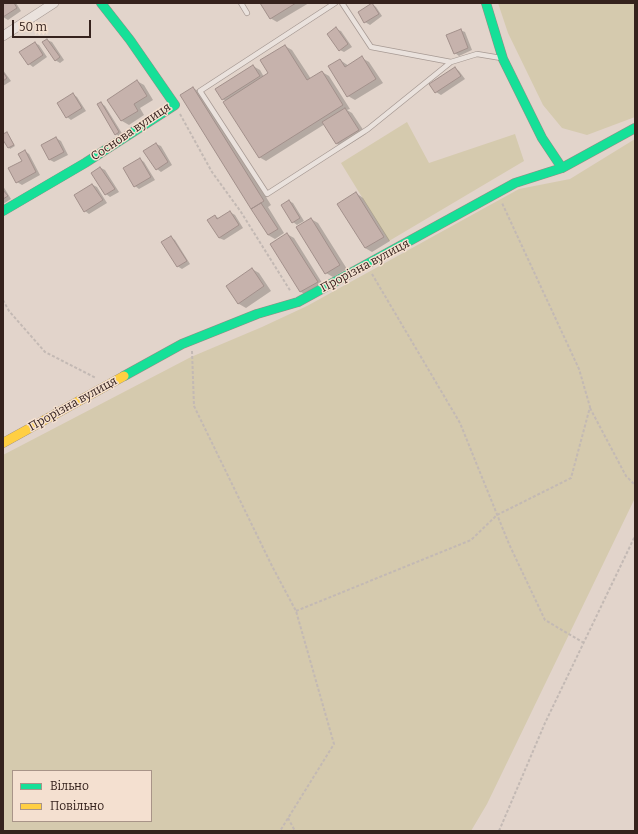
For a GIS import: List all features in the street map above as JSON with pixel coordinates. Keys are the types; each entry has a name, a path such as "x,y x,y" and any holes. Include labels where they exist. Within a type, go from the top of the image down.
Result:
{"street":[{"path":"3,36 54,3"},
{"name":"Соснова вулиця","path":"3,211 85,163 175,105 130,40 101,3"},
{"path":"486,3 503,59 542,138 562,168"},
{"name":"Прорізна вулиця","path":"3,442 192,339 257,314 298,302 515,183 562,168 635,128"}],"lane":[{"path":"241,3 246,13"},
{"path":"335,3 200,91 267,194 368,129 451,62 476,54 503,59"},
{"path":"342,3 371,48 451,62"}],"path":[{"path":"175,105 212,172 241,212 298,302"},
{"path":"497,193 580,369 590,407 626,476 635,485"},
{"path":"367,264 460,423 509,544 544,620 584,642"},
{"path":"3,300 8,310 45,352 109,385"},
{"path":"192,339 194,406 296,612 334,744 280,831"},
{"path":"296,612 471,540 497,515 571,478 590,407"},
{"path":"499,831 545,723 635,536"},
{"path":"288,818 295,831"}],"shaded area":[{"path":"498,3 635,3 635,117 587,135 562,128 543,105 508,33"},
{"path":"407,122 429,163 515,134 524,161 389,241 341,163"},
{"path":"635,139 635,498 487,804 471,831 3,831 3,455 191,357 307,306 519,189 570,179"}],"building":[{"path":"3,3 14,3 17,8 3,17"},
{"path":"260,3 296,3 270,19"},
{"path":"372,3 379,14 364,23 358,12"},
{"path":"336,27 348,44 339,51 327,34"},
{"path":"461,29 468,48 454,54 446,35"},
{"path":"47,39 60,57 55,61 42,42"},
{"path":"35,42 43,55 28,65 19,52"},
{"path":"285,45 307,80 322,71 343,105 259,158 223,102 268,73 260,60"},
{"path":"362,56 376,79 347,97 328,66 340,59 345,67"},
{"path":"253,65 260,76 222,100 215,89"},
{"path":"455,67 461,76 435,93 429,84"},
{"path":"3,72 7,78 3,81"},
{"path":"137,80 147,96 134,104 138,111 121,121 107,100"},
{"path":"193,87 264,201 251,209 180,95"},
{"path":"73,93 82,108 66,118 57,103"},
{"path":"101,102 119,132 115,135 97,104"},
{"path":"345,108 359,130 336,144 322,122"},
{"path":"7,132 14,145 8,148 3,140 3,134"},
{"path":"56,137 64,152 49,160 41,145"},
{"path":"156,143 168,162 156,170 143,151"},
{"path":"25,150 36,172 16,183 8,168 22,161 18,154"},
{"path":"140,158 151,177 134,187 123,168"},
{"path":"100,167 115,189 105,195 91,173"},
{"path":"92,184 103,200 84,212 74,195"},
{"path":"3,190 8,196 3,199"},
{"path":"356,192 384,237 365,248 337,204"},
{"path":"289,200 300,218 292,223 281,205"},
{"path":"261,203 278,229 268,235 251,209"},
{"path":"230,211 239,225 219,238 207,220 215,215 217,219"},
{"path":"311,218 340,265 325,274 296,227"},
{"path":"287,233 318,282 300,292 270,244"},
{"path":"171,236 187,261 177,267 161,242"},
{"path":"252,268 264,286 238,304 226,286"}],"traffic: fast":[{"path":"3,211 85,163 175,105 130,40 101,3"},
{"path":"486,3 503,59 542,138 562,168"},
{"path":"124,376 182,344 257,314 298,302 515,183 562,168 635,128"}],"traffic: slow":[{"path":"3,443 124,376"}]}
